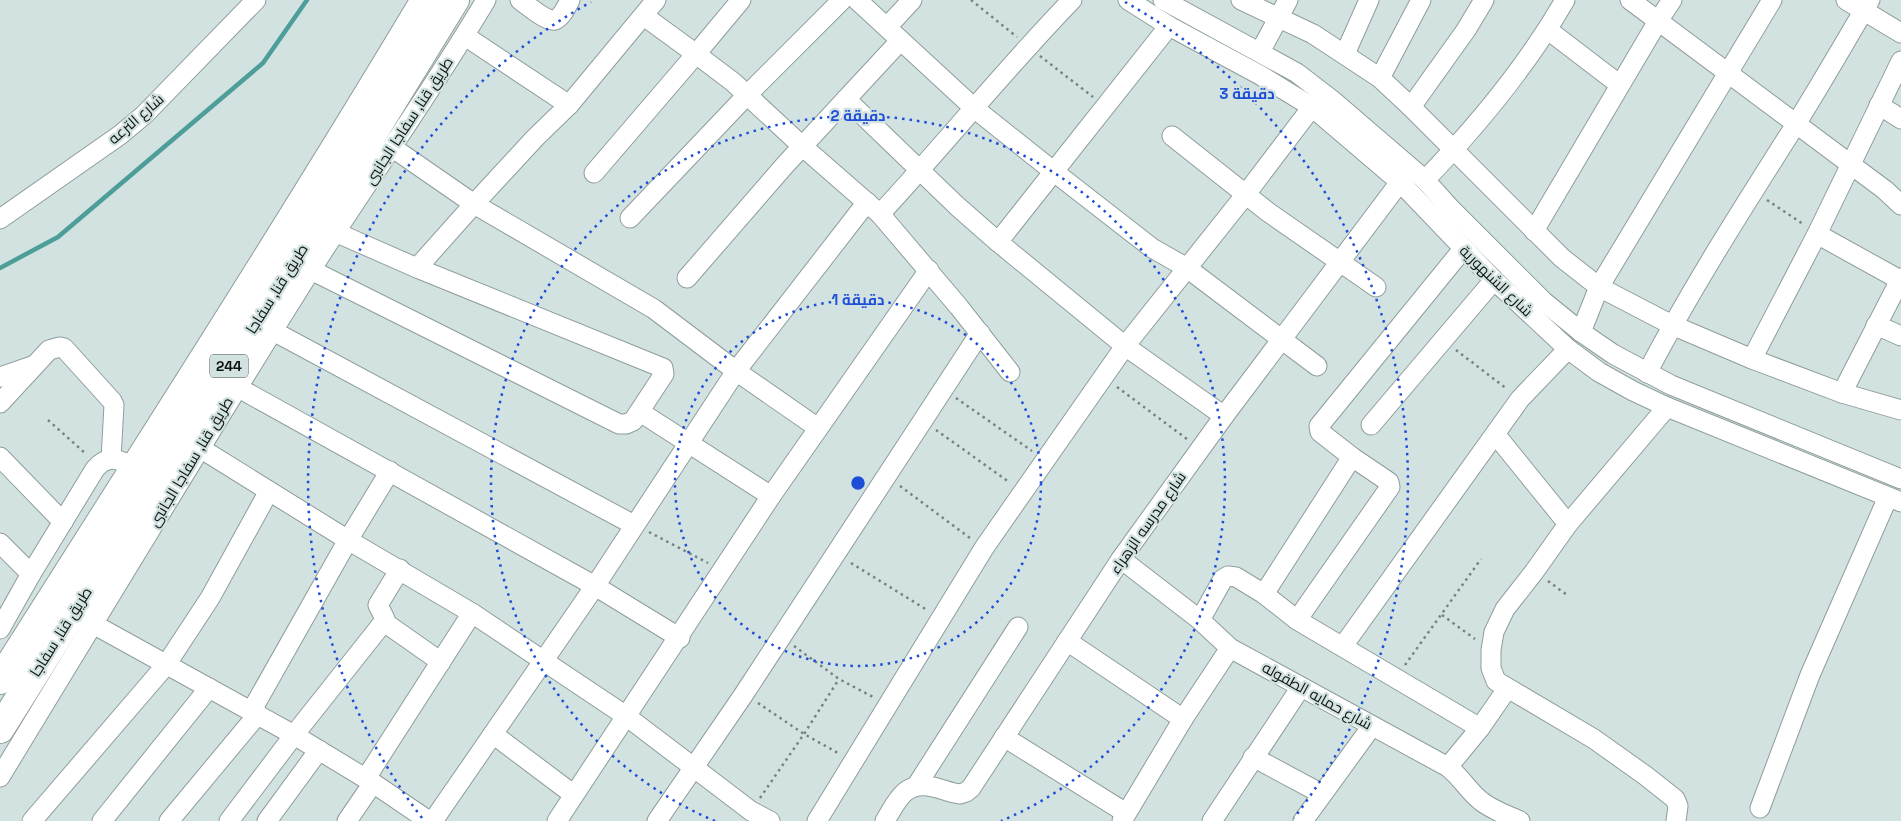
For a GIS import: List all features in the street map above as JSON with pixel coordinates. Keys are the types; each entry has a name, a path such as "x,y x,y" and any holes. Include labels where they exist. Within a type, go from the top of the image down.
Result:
{"highway":[{"name":"طريق قنا, سفاجا","path":"0,680 114,464 356,115 426,0"},
{"name":"طريق قنا, سفاجا","path":"0,730 455,0"}],"street":[{"name":"شارع الترعه","path":"0,219 120,135 144,115 256,0"},
{"name":"طريق قنا, سفاجا الجانبى","path":"0,777 237,387 335,232 393,148 486,0"},
{"path":"520,0 547,19 553,21 560,16 570,0"},
{"path":"417,268 535,138 569,105 656,0"},
{"path":"594,173 741,0"},
{"path":"630,218 746,95 842,0"},
{"path":"857,0 974,108 1053,171 1152,248 1187,268 1317,366"},
{"path":"886,27 912,0"},
{"path":"433,821 595,586 736,371 874,208 921,170 1028,46 1072,0"},
{"name":"شارع الشنهورية","path":"1128,0 1170,26 1260,75 1312,107 1400,182 1494,280 1568,349 1599,372 1633,391 1667,406 1894,499"},
{"name":"شارع الشنهورية","path":"1163,0 1297,73 1332,100 1425,180 1451,209 1544,301 1581,332 1613,354 1647,373 1694,394 1901,479"},
{"path":"1241,0 1313,34 1380,78 1562,258 1599,287 1672,325 1752,358 1842,393 1901,410"},
{"path":"1260,52 1288,0"},
{"path":"1344,54 1369,0"},
{"path":"1380,78 1421,0"},
{"path":"1411,107 1466,30 1484,0"},
{"path":"1425,180 1454,150 1519,71 1548,30 1565,0"},
{"path":"1630,0 1885,190 1901,205"},
{"path":"1534,231 1620,84 1672,0"},
{"path":"1581,332 1599,287 1772,0"},
{"path":"1846,0 1867,5 1901,33"},
{"path":"1647,373 1672,325 1867,5"},
{"path":"644,16 696,54 746,95 874,208 929,270 1010,372"},
{"path":"998,242 1170,26"},
{"path":"1548,30 1620,84"},
{"path":"465,36 569,105"},
{"path":"687,278 802,146 900,41"},
{"path":"1752,358 1817,234 1901,61"},
{"path":"846,99 957,206 998,242 1125,346 1224,416"},
{"path":"1879,105 1901,118"},
{"path":"817,821 984,548 1125,346 1246,194 1312,107"},
{"path":"1172,136 1246,194 1376,287"},
{"path":"393,148 474,204 654,309 736,371 818,428"},
{"name":"شارع مدرسه الزهراء","path":"918,785 930,786 954,793 966,792 971,788 1121,559 1224,416 1400,182"},
{"path":"311,270 619,424 633,421 664,374 663,368 417,268 335,232"},
{"path":"1817,234 1901,279 1842,393"},
{"path":"1297,620 1390,487 1388,482 1320,432 1319,426 1463,249"},
{"path":"558,821 626,716 680,638 771,496 929,270"},
{"path":"1371,424 1494,280"},
{"path":"1876,325 1901,336"},
{"path":"273,331 634,525"},
{"path":"657,821 744,694 780,636 836,554 980,333"},
{"path":"0,402 50,350 60,347 64,348 112,401 115,409 114,464 64,522 31,574 0,629"},
{"path":"1343,646 1520,399 1568,349"},
{"path":"0,377 36,365"},
{"path":"237,387 595,586 680,638"},
{"path":"1667,406 1568,524 1505,609 1494,632 1490,650 1491,668 1496,681 1594,739 1660,788 1674,799 1678,806 1676,821"},
{"path":"640,412 771,496"},
{"path":"1496,435 1568,524"},
{"path":"200,448 348,540 472,613 626,716 694,767 748,816 770,821"},
{"path":"0,457 64,522"},
{"path":"1264,594 1352,457"},
{"path":"168,821 255,712 348,540 390,471"},
{"path":"32,821 166,665 210,598 270,491"},
{"path":"1760,808 1810,675 1894,499"},
{"path":"0,544 31,574"},
{"name":"شارع حمايه الطفوله","path":"1121,559 1200,620 1230,648 1448,767 1499,817 1520,821"},
{"path":"229,821 294,735 384,622 385,618 378,604 400,569"},
{"path":"1200,620 1223,579 1228,576 1236,577 1264,594 1297,620 1480,728"},
{"path":"347,821 369,780 472,613"},
{"path":"384,622 441,662"},
{"path":"93,624 255,712 369,780 429,821"},
{"path":"885,821 898,798 907,790 918,785 1018,627"},
{"path":"1067,641 1182,719"},
{"path":"1004,737 1124,817 1182,719 1230,648"},
{"path":"1212,821 1301,687"},
{"path":"102,821 209,688"},
{"path":"1448,767 1480,728 1507,689"},
{"path":"1303,821 1372,726"},
{"path":"493,734 574,795"},
{"path":"267,821 319,750"},
{"path":"1253,757 1322,794"}],"path":[{"path":"1753,190 1817,234"},
{"path":"1443,340 1520,399"},
{"path":"1104,376 1200,449"},
{"path":"943,388 1046,460"},
{"path":"48,420 114,464"},
{"path":"923,420 1023,492"},
{"path":"887,476 984,548"},
{"path":"634,525 723,570"},
{"path":"836,554 941,618"},
{"path":"1395,678 1481,559"},
{"path":"1534,572 1567,595"},
{"path":"1442,615 1490,650"},
{"path":"780,636 839,679 889,705"},
{"path":"748,816 839,679"},
{"path":"744,694 804,734 854,761"}],"waterway":[{"path":"0,268 58,237 263,63 307,0"}]}
